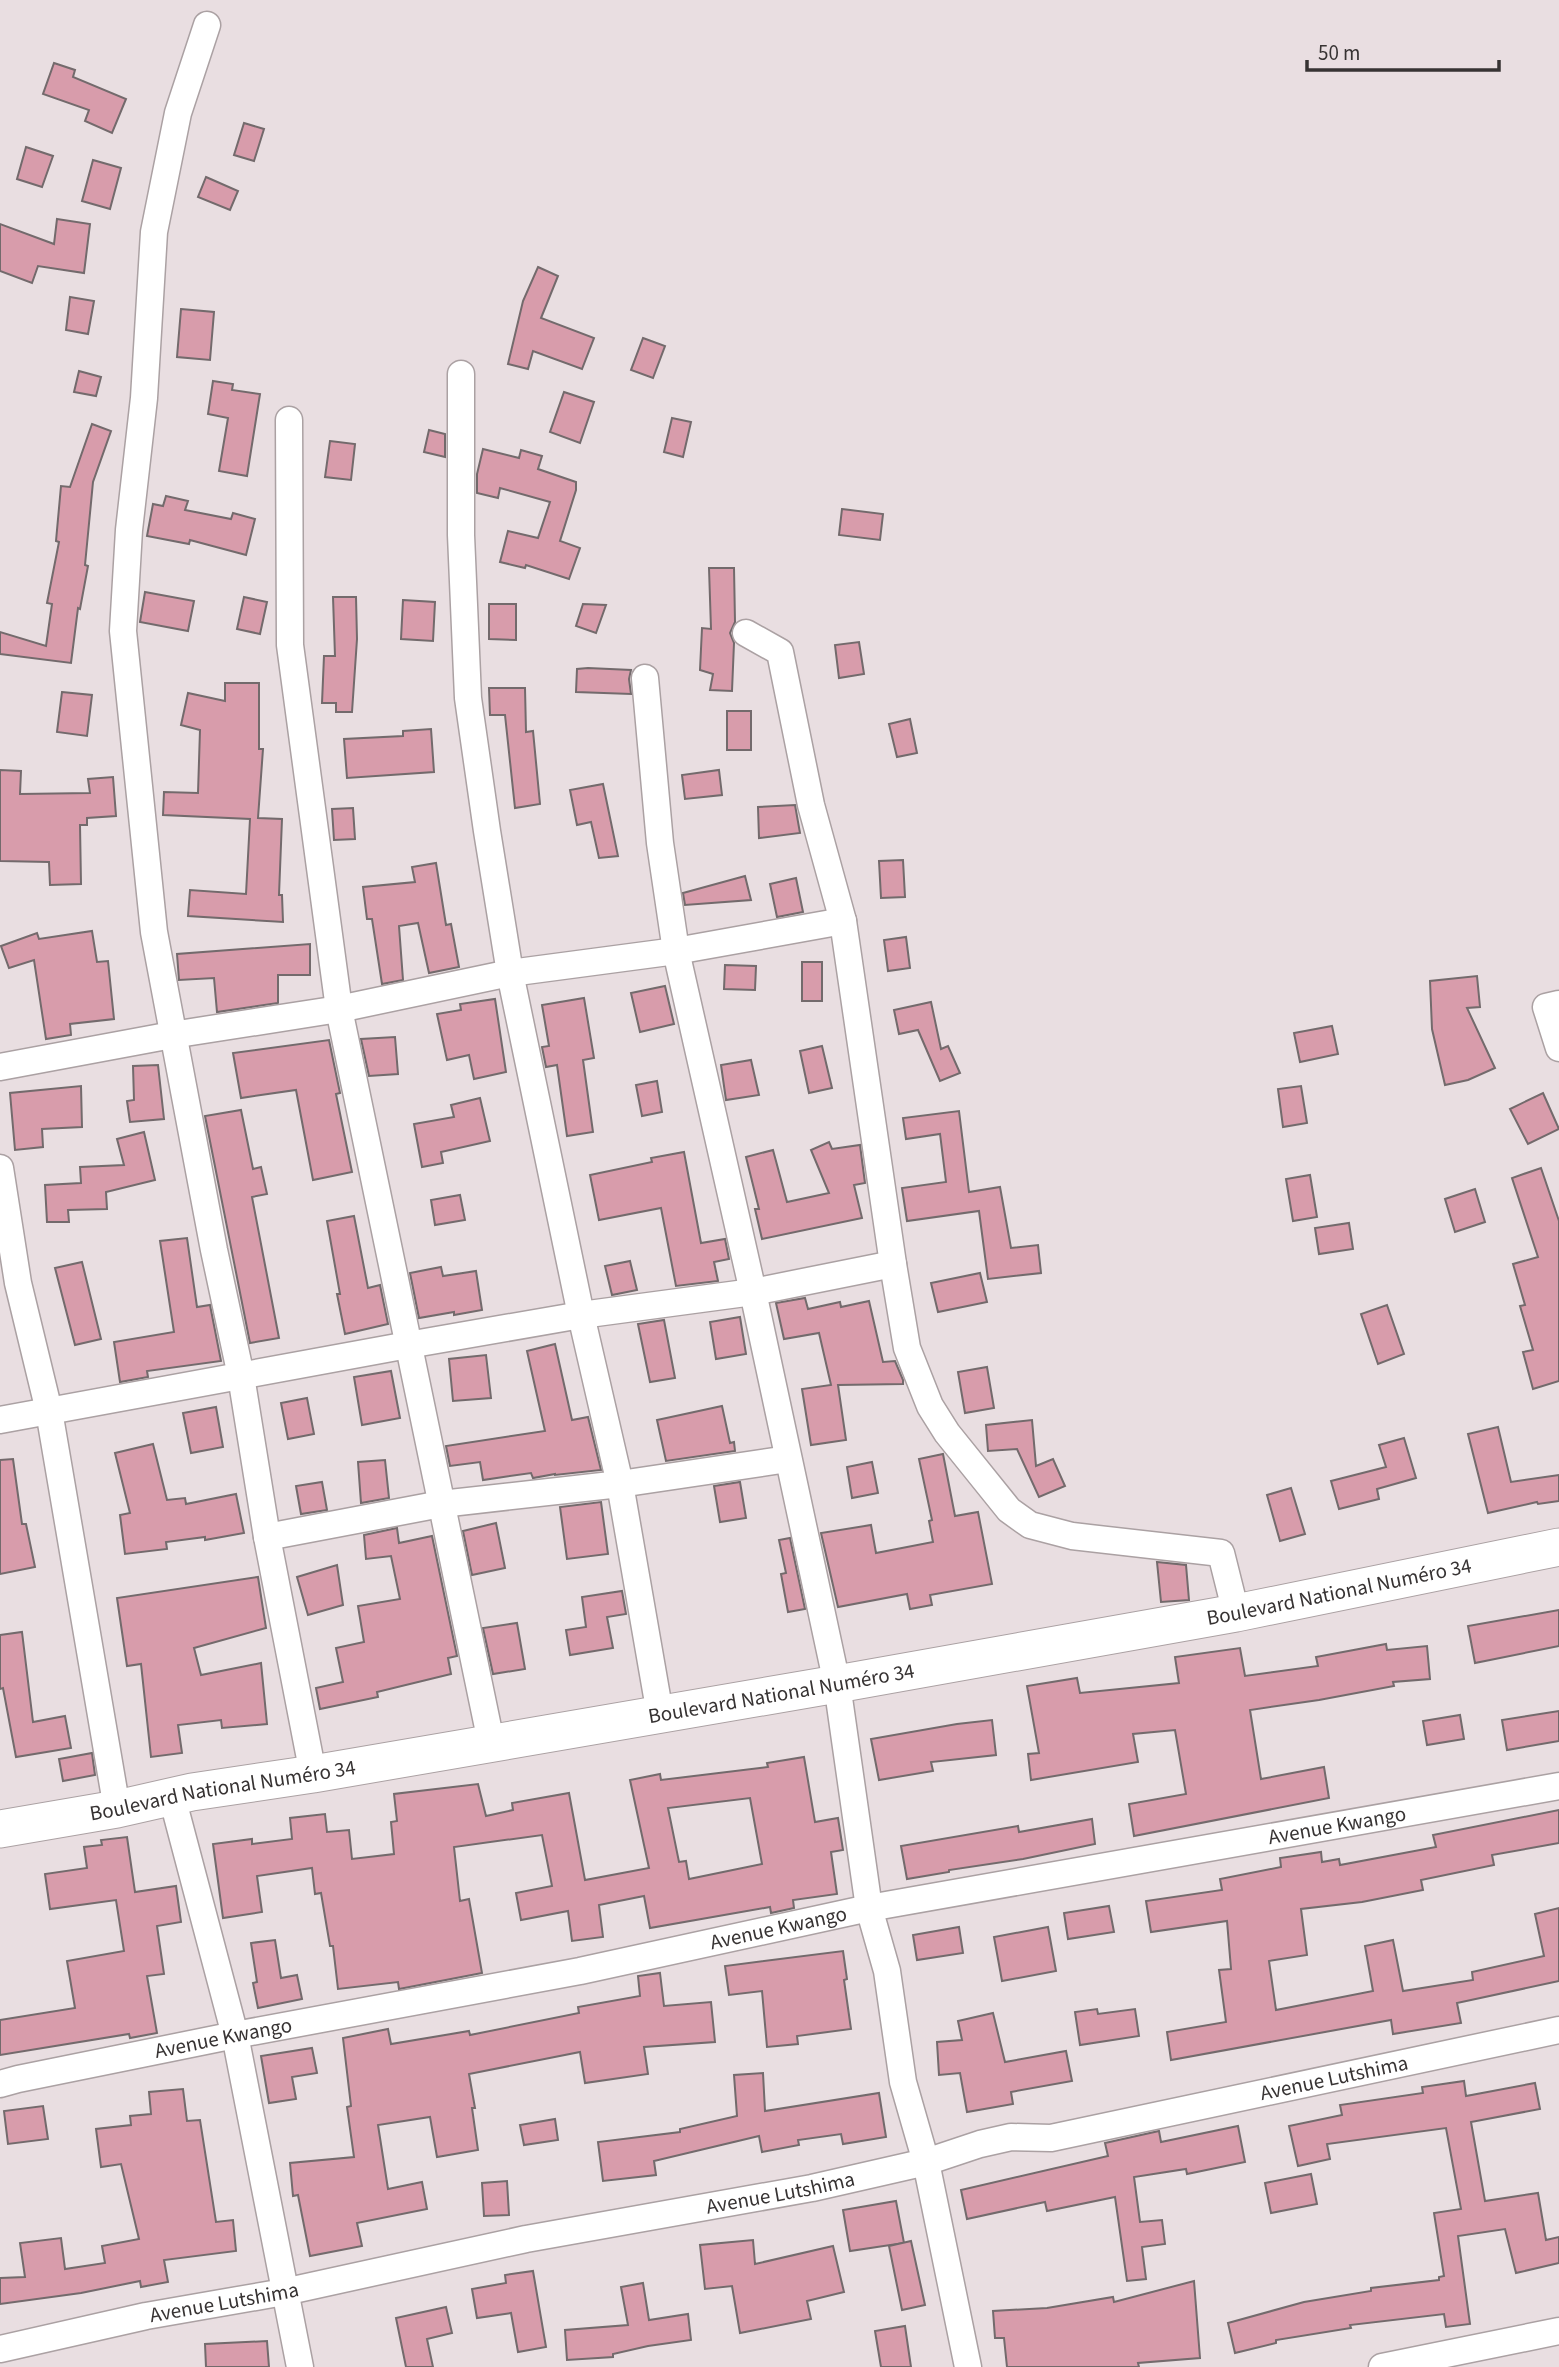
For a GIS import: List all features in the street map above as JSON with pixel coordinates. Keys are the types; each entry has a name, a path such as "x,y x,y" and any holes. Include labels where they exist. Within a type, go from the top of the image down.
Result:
{"main road":[{"name":"Boulevard National Numéro 34","path":"0,1829 117,1809 192,1792 313,1774 1236,1613 1559,1547"}],"street":[{"path":"207,25 178,113 154,232 144,398 129,530 123,631 154,932 172,1035 241,1376 267,1537 313,1774"},
{"path":"461,374 461,535 468,698 510,973 581,1315 620,1484 660,1714"},
{"path":"289,420 290,645 339,1009 491,1742"},
{"path":"746,633 780,652 811,805 843,922 907,1348 930,1406 947,1433 1009,1510 1030,1525 1072,1536 1221,1553 1236,1613"},
{"path":"645,678 660,843 676,951 837,1684 869,1908 887,1971 903,2082 926,2162 968,2367"},
{"path":"0,1067 172,1035 339,1009 510,973 676,951 843,922"},
{"path":"1559,1004 1546,1007 1559,1048"},
{"path":"0,1168 18,1283 49,1411 117,1809"},
{"path":"0,1420 408,1345 581,1315 753,1292 893,1264"},
{"path":"267,1537 441,1504 620,1484 788,1459"},
{"name":"Avenue Kwango","path":"0,2084 235,2035 580,1971 869,1908 1559,1786"},
{"path":"172,1797 235,2035 300,2367"},
{"name":"Avenue Lutshima","path":"0,2349 146,2316 284,2292 526,2239 812,2188 926,2162 1011,2137 1051,2138 1559,2030"},
{"path":"1382,2367 1559,2331"}],"building":[{"path":"54,63 75,70 73,77 126,99 112,133 85,121 89,110 43,94"},
{"path":"244,123 264,129 254,161 234,155"},
{"path":"26,147 53,156 42,187 17,179"},
{"path":"93,160 121,168 110,209 82,201"},
{"path":"206,177 238,191 230,210 198,197"},
{"path":"57,219 90,224 84,273 38,266 32,283 0,271 0,224 54,244"},
{"path":"538,267 558,276 541,318 594,338 582,369 533,351 528,369 508,364 523,301"},
{"path":"70,297 94,301 88,334 66,330"},
{"path":"181,309 214,312 210,360 177,357"},
{"path":"643,338 665,346 653,378 631,370"},
{"path":"79,371 101,377 96,396 74,392"},
{"path":"213,381 233,384 232,390 260,394 247,476 219,471 228,418 208,414"},
{"path":"564,392 594,402 580,443 550,432"},
{"path":"672,418 691,422 683,457 664,452"},
{"path":"92,424 111,431 93,482 85,565 88,566 80,609 78,608 71,663 0,654 0,632 46,646 52,604 47,603 59,542 56,541 61,486 70,487"},
{"path":"429,430 445,434 445,457 424,452"},
{"path":"330,441 355,444 351,480 325,477"},
{"path":"483,449 519,458 521,450 542,456 538,469 576,482 560,541 580,548 569,579 526,565 525,568 500,562 508,531 538,538 550,502 500,488 498,498 477,493 477,474"},
{"path":"166,496 188,501 185,510 231,519 233,513 255,519 246,555 190,540 189,544 147,536 153,504 163,506"},
{"path":"842,509 883,514 880,540 839,535"},
{"path":"709,568 734,568 735,622 730,633 734,643 732,691 710,690 713,674 700,670 702,628 711,629"},
{"path":"145,592 194,601 188,631 140,622"},
{"path":"244,597 267,602 260,634 237,629"},
{"path":"333,597 356,597 357,639 352,712 336,712 336,703 322,703 324,656 335,656"},
{"path":"403,600 435,602 433,641 401,639"},
{"path":"489,604 516,604 516,640 489,639"},
{"path":"583,604 606,605 596,633 576,626"},
{"path":"859,642 864,674 839,678 835,645"},
{"path":"577,669 631,670 631,694 576,692"},
{"path":"225,683 259,683 259,749 263,749 258,818 282,819 279,895 282,895 283,922 188,916 190,890 246,894 250,819 163,815 164,792 198,793 200,730 181,725 188,693 225,701"},
{"path":"489,688 525,688 526,732 533,731 540,804 515,808 505,715 490,715"},
{"path":"62,692 92,695 87,736 57,732"},
{"path":"727,711 751,711 751,750 727,750"},
{"path":"910,719 917,753 897,757 889,724"},
{"path":"431,729 434,772 347,778 344,739 403,736 403,731"},
{"path":"0,770 21,771 20,794 90,793 88,779 113,777 116,816 87,818 87,825 80,825 81,884 50,885 49,862 0,861"},
{"path":"719,770 722,795 685,799 682,775"},
{"path":"603,784 618,856 599,858 591,822 577,825 570,790"},
{"path":"795,805 800,833 759,838 758,807"},
{"path":"353,808 355,839 334,840 332,809"},
{"path":"903,860 905,897 881,898 879,861"},
{"path":"436,863 446,925 451,924 459,967 429,973 418,923 399,926 403,980 382,984 372,919 367,919 363,887 415,882 412,867"},
{"path":"745,876 751,900 685,905 683,893"},
{"path":"796,878 803,912 777,917 770,884"},
{"path":"92,931 97,962 108,961 114,1019 70,1024 71,1035 46,1039 34,960 9,968 1,946 37,933 39,939"},
{"path":"906,937 910,968 888,971 884,940"},
{"path":"310,944 310,975 278,975 278,1003 217,1012 214,978 179,980 177,954"},
{"path":"802,962 822,962 822,1001 802,1001"},
{"path":"725,965 756,966 755,990 724,989"},
{"path":"1477,976 1480,1007 1467,1008 1495,1068 1468,1080 1445,1085 1432,1029 1430,981"},
{"path":"665,986 674,1024 640,1032 631,993"},
{"path":"584,998 594,1058 583,1060 593,1132 567,1136 557,1065 546,1067 542,1047 549,1046 542,1005"},
{"path":"495,999 506,1072 474,1079 469,1055 447,1060 437,1014 461,1010 460,1004"},
{"path":"931,1002 941,1049 948,1046 960,1073 940,1081 918,1030 899,1034 894,1010"},
{"path":"1332,1026 1338,1054 1300,1062 1294,1033"},
{"path":"395,1037 398,1074 369,1076 361,1039"},
{"path":"329,1040 340,1093 336,1094 352,1172 313,1180 296,1090 241,1098 233,1053"},
{"path":"822,1046 832,1088 809,1093 800,1051"},
{"path":"751,1060 759,1095 726,1100 721,1065"},
{"path":"158,1065 164,1119 130,1122 127,1101 134,1100 133,1066"},
{"path":"657,1081 662,1112 642,1116 636,1085"},
{"path":"81,1086 82,1127 42,1129 43,1147 15,1150 10,1093"},
{"path":"1301,1086 1307,1123 1283,1127 1278,1089"},
{"path":"1543,1093 1559,1129 1528,1144 1510,1109"},
{"path":"480,1098 490,1141 441,1152 443,1163 422,1167 414,1124 454,1117 451,1105"},
{"path":"241,1110 253,1169 261,1167 267,1194 252,1197 279,1338 250,1343 205,1116"},
{"path":"959,1111 969,1192 1000,1187 1011,1248 1038,1245 1041,1273 988,1279 979,1211 907,1221 902,1188 946,1182 940,1134 906,1139 903,1118"},
{"path":"144,1132 155,1180 106,1192 107,1209 68,1210 69,1222 47,1222 45,1185 81,1183 80,1167 124,1165 117,1139"},
{"path":"829,1142 832,1149 860,1145 865,1183 854,1185 862,1218 762,1239 755,1209 759,1209 746,1157 773,1150 787,1202 829,1193 811,1150"},
{"path":"684,1152 701,1243 725,1239 729,1259 714,1262 718,1281 676,1286 661,1208 599,1220 590,1175 652,1162 651,1158"},
{"path":"1541,1168 1559,1221 1559,1381 1533,1389 1523,1352 1533,1350 1520,1306 1525,1305 1513,1264 1538,1257 1512,1178"},
{"path":"1310,1175 1317,1217 1293,1221 1286,1179"},
{"path":"1475,1189 1485,1222 1455,1232 1445,1199"},
{"path":"460,1195 465,1220 435,1225 431,1200"},
{"path":"354,1216 368,1288 380,1285 388,1324 345,1334 327,1221"},
{"path":"1349,1223 1353,1249 1319,1254 1315,1228"},
{"path":"187,1238 197,1307 210,1305 221,1361 147,1371 148,1377 120,1382 114,1342 174,1332 160,1241"},
{"path":"630,1261 637,1290 612,1295 605,1266"},
{"path":"82,1262 101,1339 75,1345 55,1268"},
{"path":"441,1267 443,1276 476,1271 482,1310 419,1318 410,1273"},
{"path":"980,1273 987,1302 938,1312 931,1283"},
{"path":"805,1298 808,1309 840,1302 841,1307 869,1301 883,1362 895,1361 903,1380 903,1384 838,1385 846,1440 811,1445 802,1389 831,1385 819,1333 784,1339 776,1303"},
{"path":"1387,1305 1404,1354 1378,1364 1361,1314"},
{"path":"740,1317 746,1354 716,1359 710,1322"},
{"path":"664,1320 675,1378 650,1382 638,1324"},
{"path":"555,1344 572,1420 588,1417 601,1470 533,1478 531,1473 483,1480 480,1462 450,1466 446,1446 545,1431 527,1351"},
{"path":"486,1355 491,1398 453,1401 449,1359"},
{"path":"987,1367 994,1408 965,1413 958,1372"},
{"path":"391,1371 400,1418 362,1425 354,1377"},
{"path":"307,1398 314,1434 288,1439 281,1403"},
{"path":"722,1406 730,1443 734,1442 735,1451 666,1461 657,1420"},
{"path":"216,1407 223,1447 191,1453 183,1413"},
{"path":"1032,1420 1036,1466 1053,1459 1065,1486 1039,1497 1017,1449 988,1451 986,1425"},
{"path":"1498,1427 1511,1482 1559,1475 1559,1501 1537,1502 1488,1513 1468,1434"},
{"path":"1404,1438 1416,1478 1377,1489 1379,1499 1339,1509 1331,1481 1386,1467 1379,1445"},
{"path":"153,1444 167,1500 185,1498 186,1504 236,1494 244,1533 205,1540 205,1537 166,1542 167,1549 125,1554 120,1515 130,1513 115,1453"},
{"path":"943,1454 955,1516 978,1512 992,1584 930,1595 932,1605 910,1609 907,1594 838,1607 821,1533 871,1525 876,1553 933,1542 929,1521 932,1520 919,1459"},
{"path":"13,1459 22,1524 26,1524 35,1567 0,1574 0,1460"},
{"path":"385,1460 389,1498 361,1503 358,1462"},
{"path":"872,1462 878,1493 852,1498 847,1467"},
{"path":"322,1482 327,1510 301,1514 296,1486"},
{"path":"740,1482 746,1518 720,1522 714,1486"},
{"path":"1291,1488 1305,1534 1280,1541 1267,1495"},
{"path":"601,1502 608,1554 567,1559 560,1507"},
{"path":"496,1523 505,1568 472,1575 463,1531"},
{"path":"397,1528 399,1543 432,1536 457,1656 448,1658 451,1674 377,1692 378,1697 320,1709 316,1688 343,1682 336,1648 364,1642 358,1606 400,1599 391,1556 366,1559 364,1535"},
{"path":"790,1538 805,1609 788,1612 781,1574 786,1573 779,1540"},
{"path":"1157,1562 1186,1565 1189,1600 1161,1602"},
{"path":"337,1565 343,1605 308,1615 297,1577"},
{"path":"258,1577 266,1628 194,1648 201,1675 261,1663 267,1724 222,1728 221,1720 178,1725 182,1753 151,1757 141,1664 127,1666 117,1598"},
{"path":"622,1591 626,1614 607,1617 613,1648 570,1655 566,1630 586,1627 582,1597"},
{"path":"1559,1610 1559,1646 1475,1663 1468,1626"},
{"path":"517,1623 525,1669 493,1674 483,1628"},
{"path":"22,1632 33,1722 65,1716 71,1748 16,1757 3,1688 0,1689 0,1635"},
{"path":"1386,1644 1387,1650 1427,1646 1430,1679 1393,1682 1394,1686 1250,1710 1261,1779 1324,1767 1329,1798 1134,1836 1129,1804 1186,1794 1175,1730 1133,1734 1138,1762 1031,1780 1028,1754 1039,1753 1027,1686 1077,1678 1080,1693 1179,1683 1175,1657 1240,1648 1245,1676 1318,1666 1316,1657"},
{"path":"1559,1711 1559,1741 1507,1750 1502,1720"},
{"path":"1460,1715 1464,1739 1427,1745 1423,1721"},
{"path":"992,1720 996,1755 931,1762 933,1771 879,1780 871,1739"},
{"path":"92,1753 95,1775 63,1781 59,1759"},
{"path":"804,1757 815,1822 838,1818 843,1850 831,1852 837,1894 793,1900 794,1908 771,1913 770,1907 650,1928 644,1896 599,1905 603,1937 572,1941 568,1911 521,1920 516,1893 552,1886 542,1835 454,1847 460,1901 469,1899 482,1973 399,1989 398,1982 338,1989 333,1946 330,1946 321,1893 315,1894 312,1868 257,1876 262,1912 223,1918 213,1844 252,1839 252,1844 292,1839 290,1818 325,1814 327,1832 349,1830 352,1859 394,1854 391,1822 397,1821 394,1794 478,1784 486,1816 513,1810 512,1803 569,1793 585,1880 649,1868 630,1780 660,1774 661,1780 768,1767 767,1763","holes":["750,1798 762,1864 689,1879 686,1861 679,1862 668,1808"]},
{"path":"1559,1810 1559,1843 1492,1855 1494,1865 1421,1880 1423,1890 1362,1902 1301,1909 1307,1955 1269,1961 1276,2010 1373,1991 1365,1946 1393,1940 1403,1991 1473,1980 1472,1972 1544,1956 1535,1914 1559,1908 1559,1981 1457,2003 1461,2023 1393,2034 1391,2020 1171,2060 1167,2032 1226,2022 1219,1970 1231,1969 1227,1921 1151,1932 1146,1901 1222,1890 1220,1879 1281,1867 1280,1858 1321,1852 1322,1862 1339,1859 1340,1865 1436,1847 1433,1835"},
{"path":"1092,1819 1095,1844 907,1879 901,1846 1018,1826 1019,1832"},
{"path":"127,1837 135,1892 176,1886 181,1922 157,1926 164,1974 147,1976 157,2033 130,2038 129,2034 0,2055 0,2020 75,2008 67,1961 124,1951 116,1900 50,1909 45,1874 87,1868 84,1847 102,1845 101,1840"},
{"path":"1109,1906 1114,1932 1068,1939 1064,1913"},
{"path":"959,1927 963,1953 917,1960 913,1935"},
{"path":"1048,1927 1056,1971 1002,1981 994,1937"},
{"path":"275,1940 281,1978 297,1975 302,1999 258,2008 253,1983 257,1982 251,1943"},
{"path":"843,1951 851,2029 797,2036 798,2044 767,2047 762,1991 729,1995 725,1966"},
{"path":"660,1973 664,2006 711,2002 715,2042 644,2047 648,2074 585,2083 580,2052 469,2074 478,2150 437,2157 430,2117 378,2125 388,2189 422,2182 427,2209 357,2223 362,2246 310,2256 298,2195 293,2196 290,2163 354,2157 347,2107 351,2106 343,2038 388,2029 391,2044 469,2031 470,2035 579,2013 578,2007 640,1996 638,1976"},
{"path":"1097,2009 1098,2014 1135,2009 1139,2036 1080,2045 1075,2012"},
{"path":"993,2013 1005,2062 1066,2051 1072,2081 1011,2092 1013,2104 967,2112 960,2073 939,2075 937,2042 962,2040 958,2021"},
{"path":"312,2048 317,2073 292,2077 296,2099 269,2103 261,2056"},
{"path":"763,2073 765,2111 879,2093 886,2137 843,2144 841,2134 798,2140 799,2145 762,2152 759,2136 654,2161 656,2175 603,2181 598,2142 680,2132 680,2129 737,2116 734,2075"},
{"path":"1464,2081 1466,2096 1535,2083 1540,2109 1471,2122 1485,2201 1538,2193 1546,2240 1559,2237 1559,2263 1516,2273 1505,2229 1458,2236 1470,2324 1446,2327 1444,2314 1350,2325 1351,2328 1276,2340 1276,2343 1235,2353 1228,2323 1304,2302 1371,2291 1371,2288 1439,2280 1439,2277 1444,2276 1434,2213 1461,2209 1446,2128 1327,2144 1330,2159 1298,2166 1289,2126 1342,2115 1340,2105 1423,2093 1422,2087"},
{"path":"183,2089 187,2121 200,2120 216,2222 233,2220 236,2251 164,2260 168,2282 141,2287 140,2281 81,2293 0,2304 0,2278 25,2277 20,2243 61,2238 65,2269 105,2263 102,2246 139,2239 121,2164 101,2167 96,2129 131,2125 130,2116 151,2114 149,2092"},
{"path":"43,2106 48,2139 8,2144 4,2111"},
{"path":"555,2119 558,2140 524,2145 520,2125"},
{"path":"1238,2126 1245,2162 1187,2174 1186,2169 1134,2177 1140,2222 1162,2220 1165,2244 1142,2247 1146,2279 1127,2281 1115,2197 1047,2211 1045,2202 967,2219 961,2190 1108,2156 1105,2143 1159,2131 1161,2142"},
{"path":"1311,2174 1317,2204 1271,2213 1265,2183"},
{"path":"507,2181 509,2215 484,2216 482,2183"},
{"path":"896,2201 904,2243 850,2251 843,2210"},
{"path":"753,2240 755,2264 833,2246 844,2292 807,2301 811,2319 740,2333 732,2286 705,2289 700,2245"},
{"path":"911,2241 925,2305 902,2310 889,2246"},
{"path":"533,2271 546,2347 518,2352 511,2313 477,2318 472,2289 506,2283 505,2275"},
{"path":"1194,2281 1200,2358 1138,2363 1139,2367 1007,2367 1004,2338 995,2338 993,2311 1047,2308 1113,2297 1114,2302"},
{"path":"643,2283 649,2320 688,2314 691,2340 648,2346 613,2354 613,2357 567,2360 565,2330 628,2325 621,2287"},
{"path":"446,2307 452,2333 427,2339 433,2367 406,2367 396,2318"},
{"path":"905,2326 911,2367 881,2367 875,2331"},
{"path":"267,2341 269,2367 206,2367 205,2344"}]}
